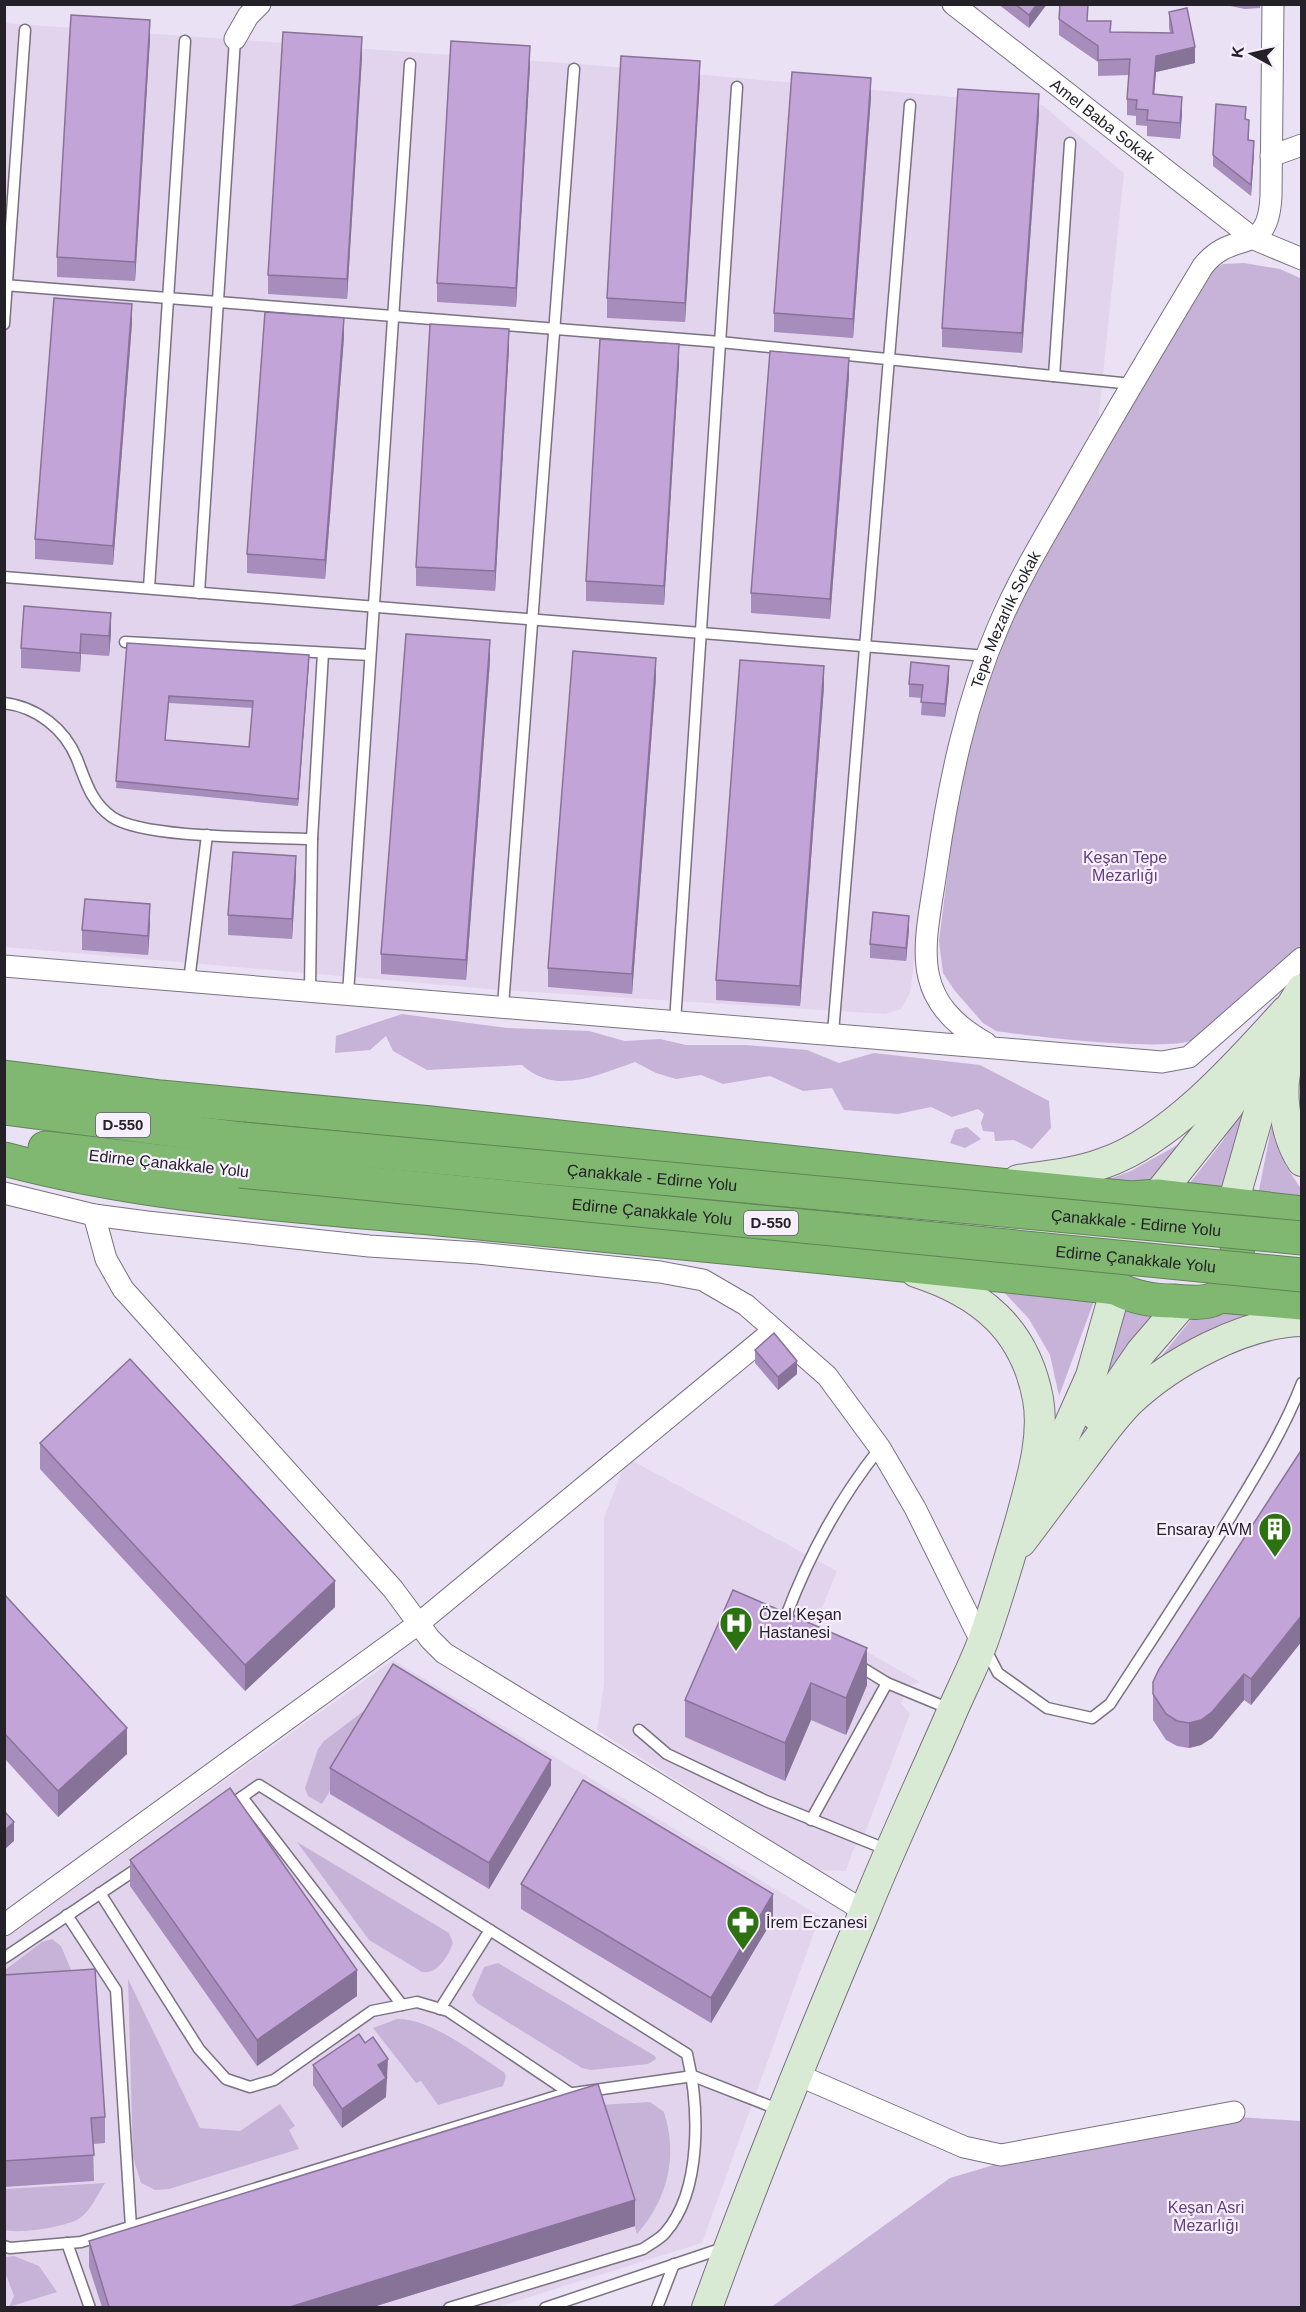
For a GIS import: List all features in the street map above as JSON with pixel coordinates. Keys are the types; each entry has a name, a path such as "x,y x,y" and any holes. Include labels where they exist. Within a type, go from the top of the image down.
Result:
{"highway":[{"path":"4,1077 161,1097 431,1123 989,1184 1216,1201 1232,1207 1302,1214"},
{"name":"Çanakkale - Edirne Yolu","path":"4,1108 242,1139 1302,1238"},
{"name":"Edirne Çanakkale Yolu","path":"4,1141 121,1159 1302,1275"},
{"path":"4,1159 42,1169 160,1191 876,1261 1116,1288 1128,1295 1151,1300 1184,1302 1211,1300 1220,1296 1302,1303"},
{"path":"1116,1288 1109,1263 1109,1250 1119,1210 1144,1197"},
{"path":"1220,1296 1231,1276 1239,1236 1232,1207"}],"street":[{"path":"235,39 248,16 260,4"},
{"name":"Amel Baba Sokak","path":"953,4 1254,239 1302,259"},
{"path":"1254,239 1268,223 1273,4"},
{"path":"1271,156 1302,145"},
{"name":"Tepe Mezarlık Sokak","path":"991,1046 968,1033 945,1012 931,988 925,958 946,801 964,727 987,656 1028,566 1132,384 1210,256 1232,243 1254,239"},
{"path":"4,966 1151,1061 1189,1058 1302,958"},
{"path":"1297,1016 1286,1064 1286,1115 1294,1146 1302,1161"},
{"path":"989,1184 1056,1174 1105,1163 1165,1130 1250,1051 1297,1016"},
{"path":"1144,1197 1228,1107 1297,1016"},
{"path":"1232,1207 1268,1080 1297,1016"},
{"path":"4,1193 94,1215 369,1246 478,1252 660,1272 704,1280 746,1305 827,1376 880,1448 915,1508 982,1643"},
{"path":"94,1215 106,1259 123,1289 393,1588 418,1624 444,1653 864,1911"},
{"path":"707,2307 729,2246 864,1911 982,1643 1028,1491 1040,1426 1038,1399 1028,1366 1015,1341 980,1300 950,1285 876,1261"},
{"path":"1010,1556 1091,1376 1116,1288"},
{"path":"1010,1556 1118,1384 1184,1302"},
{"path":"1010,1556 1111,1422 1132,1400 1190,1359 1226,1340 1268,1326 1302,1321"},
{"path":"4,1925 418,1624 774,1330"},
{"path":"798,2075 964,2147 1001,2155 1234,2112"}],"lane":[{"path":"4,324 25,30"},
{"path":"199,593 235,39"},
{"path":"149,588 185,41"},
{"path":"348,994 410,64"},
{"path":"502,1006 574,69"},
{"path":"675,1022 737,87"},
{"path":"833,1033 910,105"},
{"path":"1054,376 1070,143"},
{"path":"6,286 720,342 1132,384"},
{"path":"4,577 987,656"},
{"path":"125,642 370,655"},
{"path":"310,991 312,839 323,653"},
{"path":"4,702 30,709 59,730 71,746 93,797 112,817 135,827 207,835 312,839"},
{"path":"189,981 207,835"},
{"path":"982,1643 998,1673 1047,1708 1092,1718 1110,1704 1247,1490 1293,1406 1302,1383"},
{"path":"800,1628 786,1616 801,1576 853,1481 880,1448"},
{"path":"847,1658 887,1683 952,1710"},
{"path":"811,1820 887,1683"},
{"path":"639,1730 667,1754 811,1820 891,1851"},
{"path":"213,1816 259,1785 687,2054 693,2076 696,2109 693,2167 683,2202 665,2233 643,2249 449,2307"},
{"path":"242,1797 402,2005"},
{"path":"4,1958 147,1861"},
{"path":"100,1893 200,2049 225,2079 250,2087 274,2080 372,2011 417,2002 448,2011 570,2093"},
{"path":"67,1916 116,1990 130,2227"},
{"path":"440,2009 490,1930"},
{"path":"4,2246 10,2248 81,2242 570,2093 693,2076 783,2112"},
{"path":"68,2243 90,2307"},
{"path":"545,2307 729,2246"},
{"path":"657,2307 674,2264"}],"shaded area":[{"path":"4,23 592,65 1042,105 1124,173 1098,423 992,609 965,686 938,793 910,993 901,1009 885,1014 501,990 5,947"},
{"name":"Özel Keşan Hastanesi","path":"627,1458 837,1571 816,1623 920,1682 908,1686 901,1703 910,1714 865,1833 853,1850 846,1871 818,1870 597,1730 604,1684 604,1518"},
{"path":"393,1660 820,1916 702,2243 494,2308 5,2307 4,1939"}],"green space":[{"name":"Keşan Tepe Mezarlığı","path":"1244,263 1280,269 1302,279 1301,945 1224,1019 1195,1039 1181,1043 1130,1044 996,1031 983,1023 955,991 943,973 939,941 958,790 986,691 1017,607 1208,273 1223,264"},
{"path":"402,1014 507,1028 589,1031 625,1041 660,1039 686,1045 745,1045 807,1050 839,1063 874,1053 980,1065 1049,1101 1051,1128 1032,1149 1014,1140 995,1141 994,1132 983,1131 981,1123 984,1114 978,1109 952,1117 931,1107 898,1114 844,1110 832,1088 803,1091 770,1076 723,1084 701,1075 676,1079 656,1073 635,1062 592,1077 563,1081 535,1074 522,1065 427,1070 393,1051 386,1036 370,1050 335,1053 336,1036"},
{"path":"1251,1096 1222,1193 1186,1188 1222,1142"},
{"path":"1273,1119 1286,1166 1301,1189 1301,1201 1258,1195"},
{"path":"967,1127 981,1139 965,1148 950,1143 955,1130"},
{"path":"1186,1140 1147,1184 1101,1182 1131,1171"},
{"path":"1003,1291 1094,1301 1059,1396 1050,1355 1029,1319"},
{"path":"1126,1303 1161,1308 1128,1346 1092,1400"},
{"path":"1203,1305 1266,1313 1151,1369"},
{"path":"390,1691 322,1804 308,1796 305,1788 318,1749 324,1741"},
{"path":"297,1842 449,1933 453,1943 437,1968 422,1972 369,1940"},
{"path":"52,1939 61,1946 81,1994 5,1999 5,1970 42,1942"},
{"path":"498,1963 655,2056 656,2059 648,2064 591,2070 582,2068 477,2003 472,1995 484,1967"},
{"path":"128,1979 200,2128 240,2131 280,2104 295,2126 289,2130 299,2149 169,2189 155,2190 141,2183 133,2157"},
{"path":"397,2019 424,2024 466,2047 504,2072 506,2076 503,2086 438,2105 421,2081 416,2083 373,2028"},
{"path":"650,2102 664,2112 668,2128 670,2161 663,2192 648,2221 637,2234 598,2105"},
{"name":"Keşan Asri Mezarlığı","path":"1238,2117 1301,2121 1301,2307 770,2308 950,2178 1004,2162"},
{"path":"105,2183 88,2211 74,2221 55,2227 32,2230 5,2230 5,2189"},
{"path":"14,2256 39,2266 57,2292 9,2307 14,2296 5,2272 5,2257"}],"building":[{"path":"1015,4 1037,4 1029,15"},
{"path":"1060,4 1088,4 1087,21 1111,21 1110,32 1173,33 1169,12 1187,8 1195,47 1156,56 1153,94 1182,97 1180,123 1147,120 1148,110 1136,109 1137,100 1127,99 1130,59 1098,60 1098,46 1059,19"},
{"path":"71,15 150,20 135,262 57,257"},
{"path":"283,32 362,37 347,279 268,275"},
{"path":"451,41 530,46 516,288 437,283"},
{"path":"621,56 700,61 685,303 607,298"},
{"path":"792,72 871,78 853,319 774,313"},
{"path":"958,89 1039,94 1022,333 942,328"},
{"path":"1216,104 1246,107 1245,119 1249,120 1248,140 1254,141 1251,185 1213,155"},
{"path":"54,298 132,304 113,546 35,539"},
{"path":"265,312 344,318 325,560 247,554"},
{"path":"430,324 509,329 495,571 416,567"},
{"path":"600,339 679,344 664,586 586,581"},
{"path":"770,351 849,358 830,599 751,593"},
{"path":"24,606 111,613 109,636 81,634 80,653 21,648"},
{"path":"406,634 490,640 466,960 381,954"},
{"path":"127,643 309,655 298,799 116,781","holes":["169,696 253,701 249,747 165,740"]},
{"path":"573,651 656,658 632,974 548,968"},
{"path":"740,660 824,666 800,986 716,980"},
{"path":"911,662 949,666 945,704 921,702 923,685 909,684"},
{"path":"233,852 296,856 292,919 228,915"},
{"path":"85,899 150,904 148,936 82,930"},
{"path":"873,912 909,916 906,948 870,944"},
{"path":"774,1333 797,1361 778,1377 755,1350"},
{"path":"130,1359 335,1581 245,1665 40,1443"},
{"name":"Ensaray AVM","path":"1302,1449 1302,1615 1251,1679 1244,1674 1212,1712 1201,1720 1189,1723 1177,1721 1166,1714 1153,1694 1153,1682 1159,1669"},
{"path":"733,1590 867,1648 846,1698 811,1683 785,1743 685,1700"},
{"path":"4,1594 127,1728 58,1791 4,1733"},
{"path":"393,1664 551,1760 489,1863 330,1768"},
{"path":"583,1780 773,1894 711,1998 521,1884"},
{"path":"230,1788 357,1970 257,2040 130,1860"},
{"path":"4,1811 14,1822 4,1831"},
{"path":"95,1969 105,2117 91,2118 94,2155 4,2161 4,1975"},
{"path":"359,2034 365,2043 373,2037 388,2059 378,2065 386,2078 342,2109 313,2065"},
{"path":"598,2084 635,2200 290,2307 109,2307 89,2241"}],"place":[{"name":"Ensaray AVM","path":"1275,1558"},
{"name":"Özel Keşan Hastanesi","path":"736,1652"},
{"name":"İrem Eczanesi","path":"743,1951"}]}
